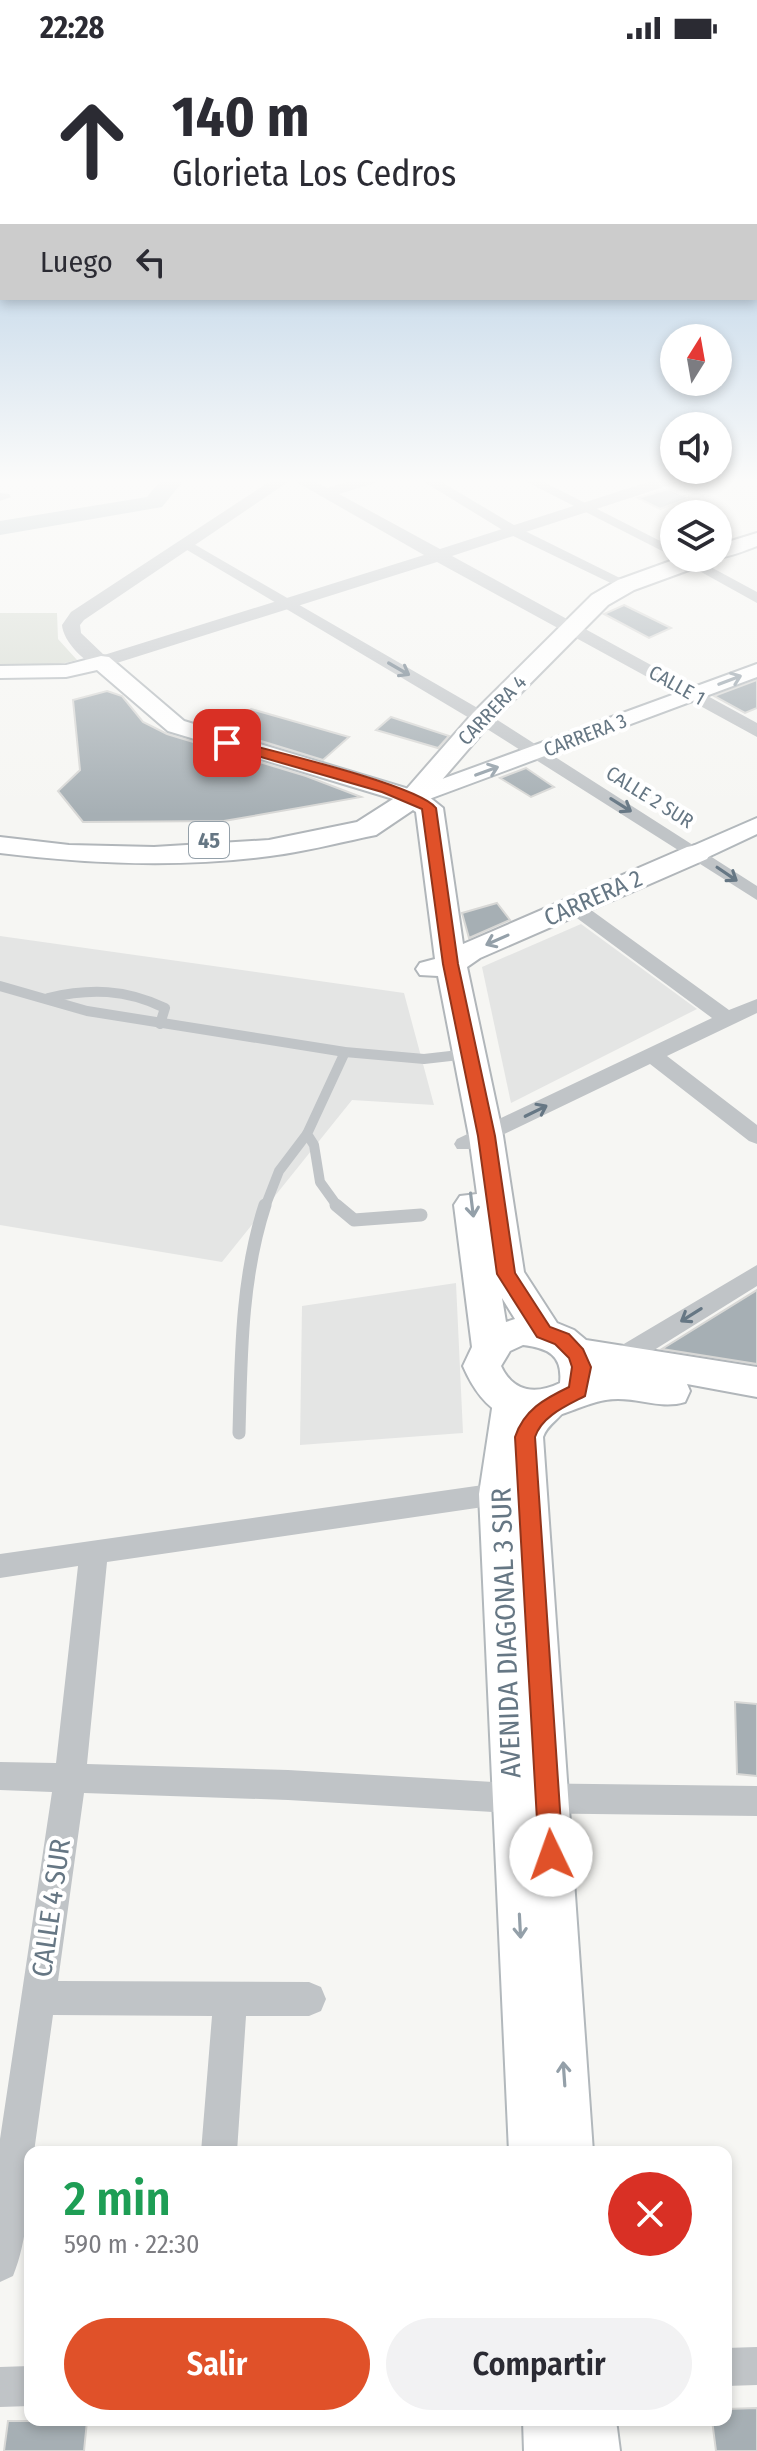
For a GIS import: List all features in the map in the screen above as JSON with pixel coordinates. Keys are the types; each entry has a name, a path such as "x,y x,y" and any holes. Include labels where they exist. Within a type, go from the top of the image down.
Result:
{"main road":[{"name":"CARRERA 4","path":"366,829 413,798 482,718 600,600 614,592"},
{"path":"0,672 66,671 101,662 176,726 413,798 429,808 440,967"},
{"name":"CARRERA 3","path":"413,798 757,670"},
{"path":"413,798 419,851 440,967 506,1274 543,1332"},
{"name":"45","path":"0,833 152,843 244,838 331,820 413,798"},
{"name":"CARRERA 2","path":"440,967 757,825"},
{"path":"0,845 69,853 154,855 269,848 366,829 398,830 406,834 419,851"},
{"path":"476,1140 490,1346 482,1366 489,1386 510,1402 530,1406 621,1358 757,1382"},
{"path":"490,1346 504,1336 523,1331 543,1332 562,1339 569,1383"},
{"path":"569,1383 618,1384 757,1403"},
{"name":"AVENIDA DIAGONAL 3 SUR","path":"533,2146 525,1437 530,1422 569,1383"},
{"name":"AVENIDA DIAGONAL 3 SUR","path":"510,1402 497,1494 568,2146"},
{"path":"549,2426 551,2451"},
{"path":"591,2426 593,2451"}],"street":[{"path":"114,592 77,616 71,625 72,635 101,662 326,592"},
{"name":"CALLE 2 SUR","path":"268,592 482,718 757,894"},
{"name":"CALLE 1","path":"506,592 757,731"},
{"path":"573,906 726,1018"},
{"path":"476,1140 757,1005"},
{"path":"651,1054 755,1131"},
{"path":"621,1358 757,1274"},
{"path":"0,1566 497,1494"},
{"name":"CALLE 4 SUR","path":"0,2263 70,1779 94,1552"},
{"path":"0,1776 288,1785 530,1798 757,1801"},
{"path":"38,1998 309,1999"},
{"path":"219,2146 230,1999"},
{"path":"732,2367 757,2366"},
{"path":"0,2387 24,2386"}],"lane":[{"path":"0,986 87,1011 160,1024 345,1052 413,1058 458,1056"},
{"path":"45,999 94,989 148,998 165,1008 160,1024"},
{"path":"239,1433 242,1319 250,1267 273,1183 307,1134 345,1052"},
{"path":"307,1134 313,1140 320,1182 346,1216 366,1220 421,1215"}],"shaded area":[{"path":"0,613 57,613 58,639 77,660 44,668 0,667"},
{"path":"581,924 697,1009 511,1103 482,967"},
{"path":"0,936 404,993 434,1105 352,1100 222,1262 0,1225"},
{"path":"456,1283 463,1433 300,1445 302,1306"}],"building":[{"path":"624,605 671,628 649,638 604,614"},
{"path":"757,680 757,708 745,713 714,696"},
{"path":"107,691 122,696 143,722 167,734 306,776 361,797 224,821 83,822 58,791 80,770 73,700"},
{"path":"251,709 349,737 323,760 225,730"},
{"path":"391,717 449,736 438,748 376,730"},
{"path":"526,768 554,787 531,797 500,778"},
{"path":"497,903 510,920 469,938 462,913"},
{"path":"757,1290 757,1364 662,1349"},
{"path":"735,1702 757,1704 757,1776 737,1774"},
{"path":"757,2408 757,2451 716,2451 713,2426 732,2426 732,2409"},
{"path":"8,2421 24,2421 24,2426 86,2426 84,2451 4,2451"}],"route":[{"path":"227,743 387,789 424,803 429,808 451,964 486,1136 506,1274 543,1332 562,1339 577,1354 582,1367 578,1391 551,1405 530,1422 525,1437 551,1855"}]}
